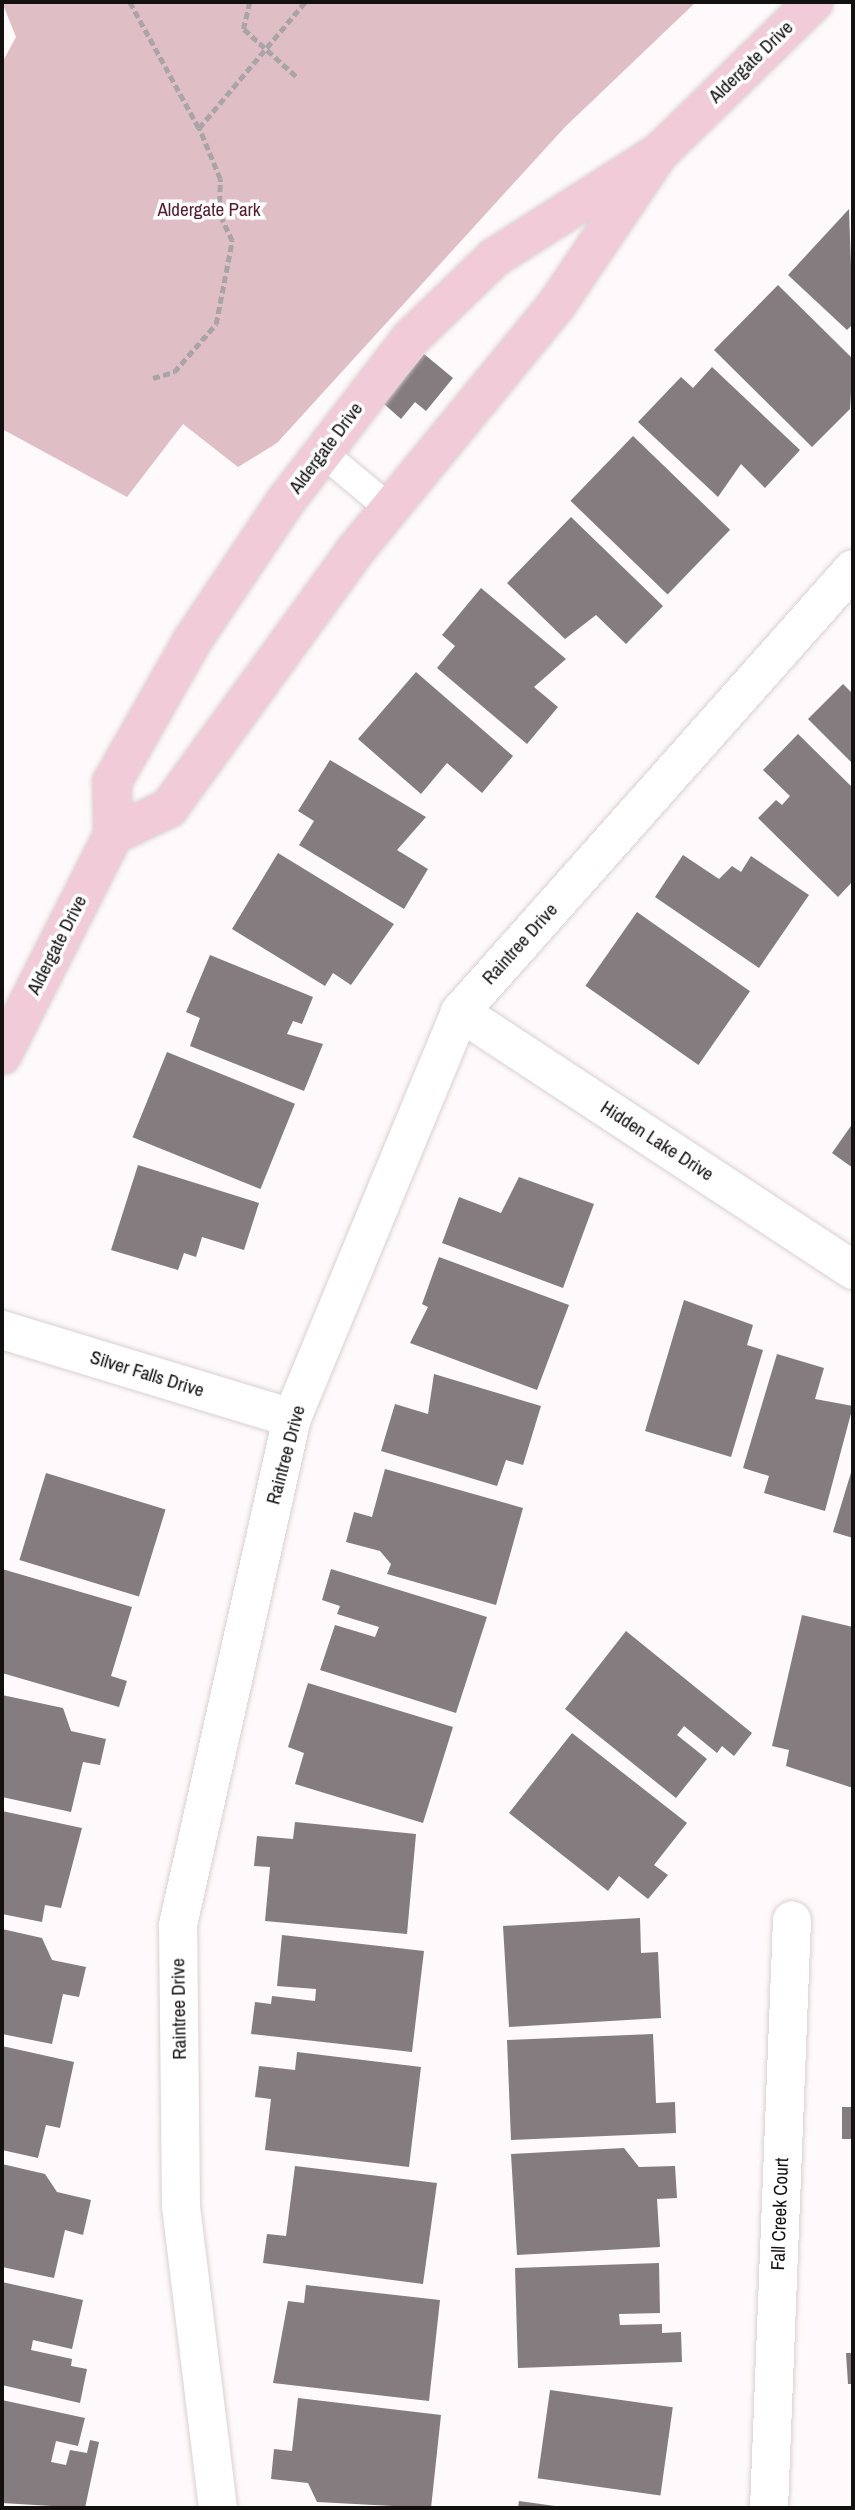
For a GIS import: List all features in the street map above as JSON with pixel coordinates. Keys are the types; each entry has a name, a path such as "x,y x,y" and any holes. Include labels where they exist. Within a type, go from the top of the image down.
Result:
{"street":[{"name":"Aldergate Drive","path":"2,1055 113,835 112,782 192,641 323,453 410,339 495,257 659,153 814,2"},
{"name":"Aldergate Drive","path":"113,835 169,808 256,680 389,508 558,304 659,153"},
{"name":"Raintree Drive","path":"218,2508 181,2205 178,1925 292,1418 460,1012 853,569"},
{"name":"Hidden Lake Drive","path":"460,1012 853,1270"},
{"name":"Silver Falls Drive","path":"2,1330 292,1418"},
{"name":"Fall Creek Court","path":"769,2508 792,1920"}],"lane":[{"path":"323,453 389,508"}],"path":[{"path":"130,2 199,128 220,179 219,213 232,241 216,324 174,372 153,378"},
{"path":"250,2 244,29 298,78"},
{"path":"199,128 267,51 305,2"}],"green space":[{"name":"Aldergate Park","path":"2,2 696,2 565,127 277,443 238,467 183,424 127,497 2,429 2,63 16,37"}],"building":[{"path":"849,209 853,324 847,330 788,275"},
{"path":"778,285 853,359 850,409 812,447 714,350"},
{"path":"424,354 453,378 426,411 415,402 401,419 384,404"},
{"path":"712,367 800,450 765,488 741,464 718,497 638,422 681,377 693,388"},
{"path":"633,436 730,530 668,595 570,501"},
{"path":"571,517 663,606 626,644 596,615 565,639 507,583"},
{"path":"481,588 566,659 534,687 558,707 527,744 437,668 455,646 442,635"},
{"path":"416,672 513,756 482,793 447,763 421,794 358,739"},
{"path":"843,684 853,694 853,764 808,719"},
{"path":"798,734 853,788 853,881 838,897 758,818 776,800 782,805 790,796 763,770"},
{"path":"330,760 426,817 397,850 428,869 404,909 299,845 314,821 298,811"},
{"path":"278,853 394,924 351,985 333,973 325,986 232,929"},
{"path":"683,855 719,879 732,866 741,872 751,856 809,895 759,968 655,897"},
{"path":"637,912 750,991 698,1065 585,986"},
{"path":"210,955 313,997 302,1024 293,1021 287,1034 323,1044 304,1091 190,1046 200,1018 186,1012"},
{"path":"167,1052 295,1104 260,1189 133,1137"},
{"path":"853,1123 853,1168 832,1153"},
{"path":"138,1165 259,1203 244,1250 202,1237 196,1257 184,1253 178,1270 111,1250"},
{"path":"519,1177 594,1204 563,1288 442,1243 459,1197 501,1213"},
{"path":"439,1257 569,1305 537,1390 410,1343 428,1307 422,1304"},
{"path":"684,1300 753,1325 747,1345 763,1350 731,1457 645,1431"},
{"path":"777,1354 824,1368 815,1399 853,1406 825,1511 764,1493 769,1476 743,1468"},
{"path":"434,1374 541,1406 523,1465 506,1460 497,1486 381,1451 395,1404 428,1414"},
{"path":"853,1466 853,1538 833,1532"},
{"path":"385,1469 523,1508 496,1605 387,1574 391,1564 380,1551 346,1542 354,1512 372,1517"},
{"path":"46,1473 166,1510 139,1597 19,1560"},
{"path":"2,1569 132,1607 111,1676 127,1681 119,1707 2,1673"},
{"path":"331,1569 487,1617 456,1713 320,1670 335,1625 375,1637 379,1627 337,1614 340,1606 322,1600"},
{"path":"802,1615 853,1627 853,1788 786,1766 789,1750 772,1746"},
{"path":"626,1631 752,1733 734,1756 722,1746 717,1753 684,1726 677,1735 707,1759 676,1798 565,1709"},
{"path":"308,1683 453,1727 423,1823 295,1784 304,1753 288,1747"},
{"path":"2,1695 63,1708 71,1731 106,1739 100,1765 83,1762 71,1812 2,1797"},
{"path":"572,1733 687,1823 654,1865 668,1875 648,1899 619,1876 608,1891 509,1813"},
{"path":"2,1811 82,1828 61,1908 45,1905 42,1922 2,1914"},
{"path":"295,1822 416,1834 407,1934 265,1921 270,1867 254,1866 257,1836 293,1839"},
{"path":"640,1918 641,1953 658,1952 661,2018 509,2027 503,1926"},
{"path":"2,1929 42,1938 52,1960 86,1967 79,1997 63,1994 52,2044 2,2034"},
{"path":"282,1935 424,1951 412,2052 251,2034 255,2002 271,2004 272,1996 315,2001 316,1989 277,1986"},
{"path":"653,2034 656,2103 675,2102 676,2133 511,2140 507,2040"},
{"path":"2,2046 74,2062 60,2128 46,2125 38,2158 2,2150"},
{"path":"297,2052 421,2067 409,2167 265,2150 271,2099 255,2097 259,2066 295,2070"},
{"path":"842,2107 853,2107 853,2139 842,2139"},
{"path":"624,2148 639,2167 675,2166 677,2198 657,2199 660,2247 517,2255 511,2154"},
{"path":"2,2164 45,2174 57,2192 91,2200 83,2235 65,2230 54,2278 2,2267"},
{"path":"295,2166 437,2183 423,2284 263,2263 267,2234 286,2236"},
{"path":"659,2263 660,2313 619,2314 620,2325 662,2324 662,2333 681,2332 682,2362 518,2368 515,2268"},
{"path":"2,2282 83,2300 72,2349 33,2340 31,2350 72,2359 71,2366 87,2369 80,2403 2,2385"},
{"path":"306,2285 440,2300 429,2401 273,2383 288,2301 304,2303"},
{"path":"846,2353 853,2353 853,2384 848,2384"},
{"path":"550,2390 673,2407 660,2495 538,2478"},
{"path":"298,2398 441,2415 431,2508 317,2502 308,2483 271,2479 274,2449 292,2451"},
{"path":"2,2400 85,2418 78,2446 56,2441 51,2462 66,2465 70,2450 87,2453 90,2440 99,2442 85,2508 2,2503"},
{"path":"519,2501 562,2507 562,2508 518,2508"}]}
